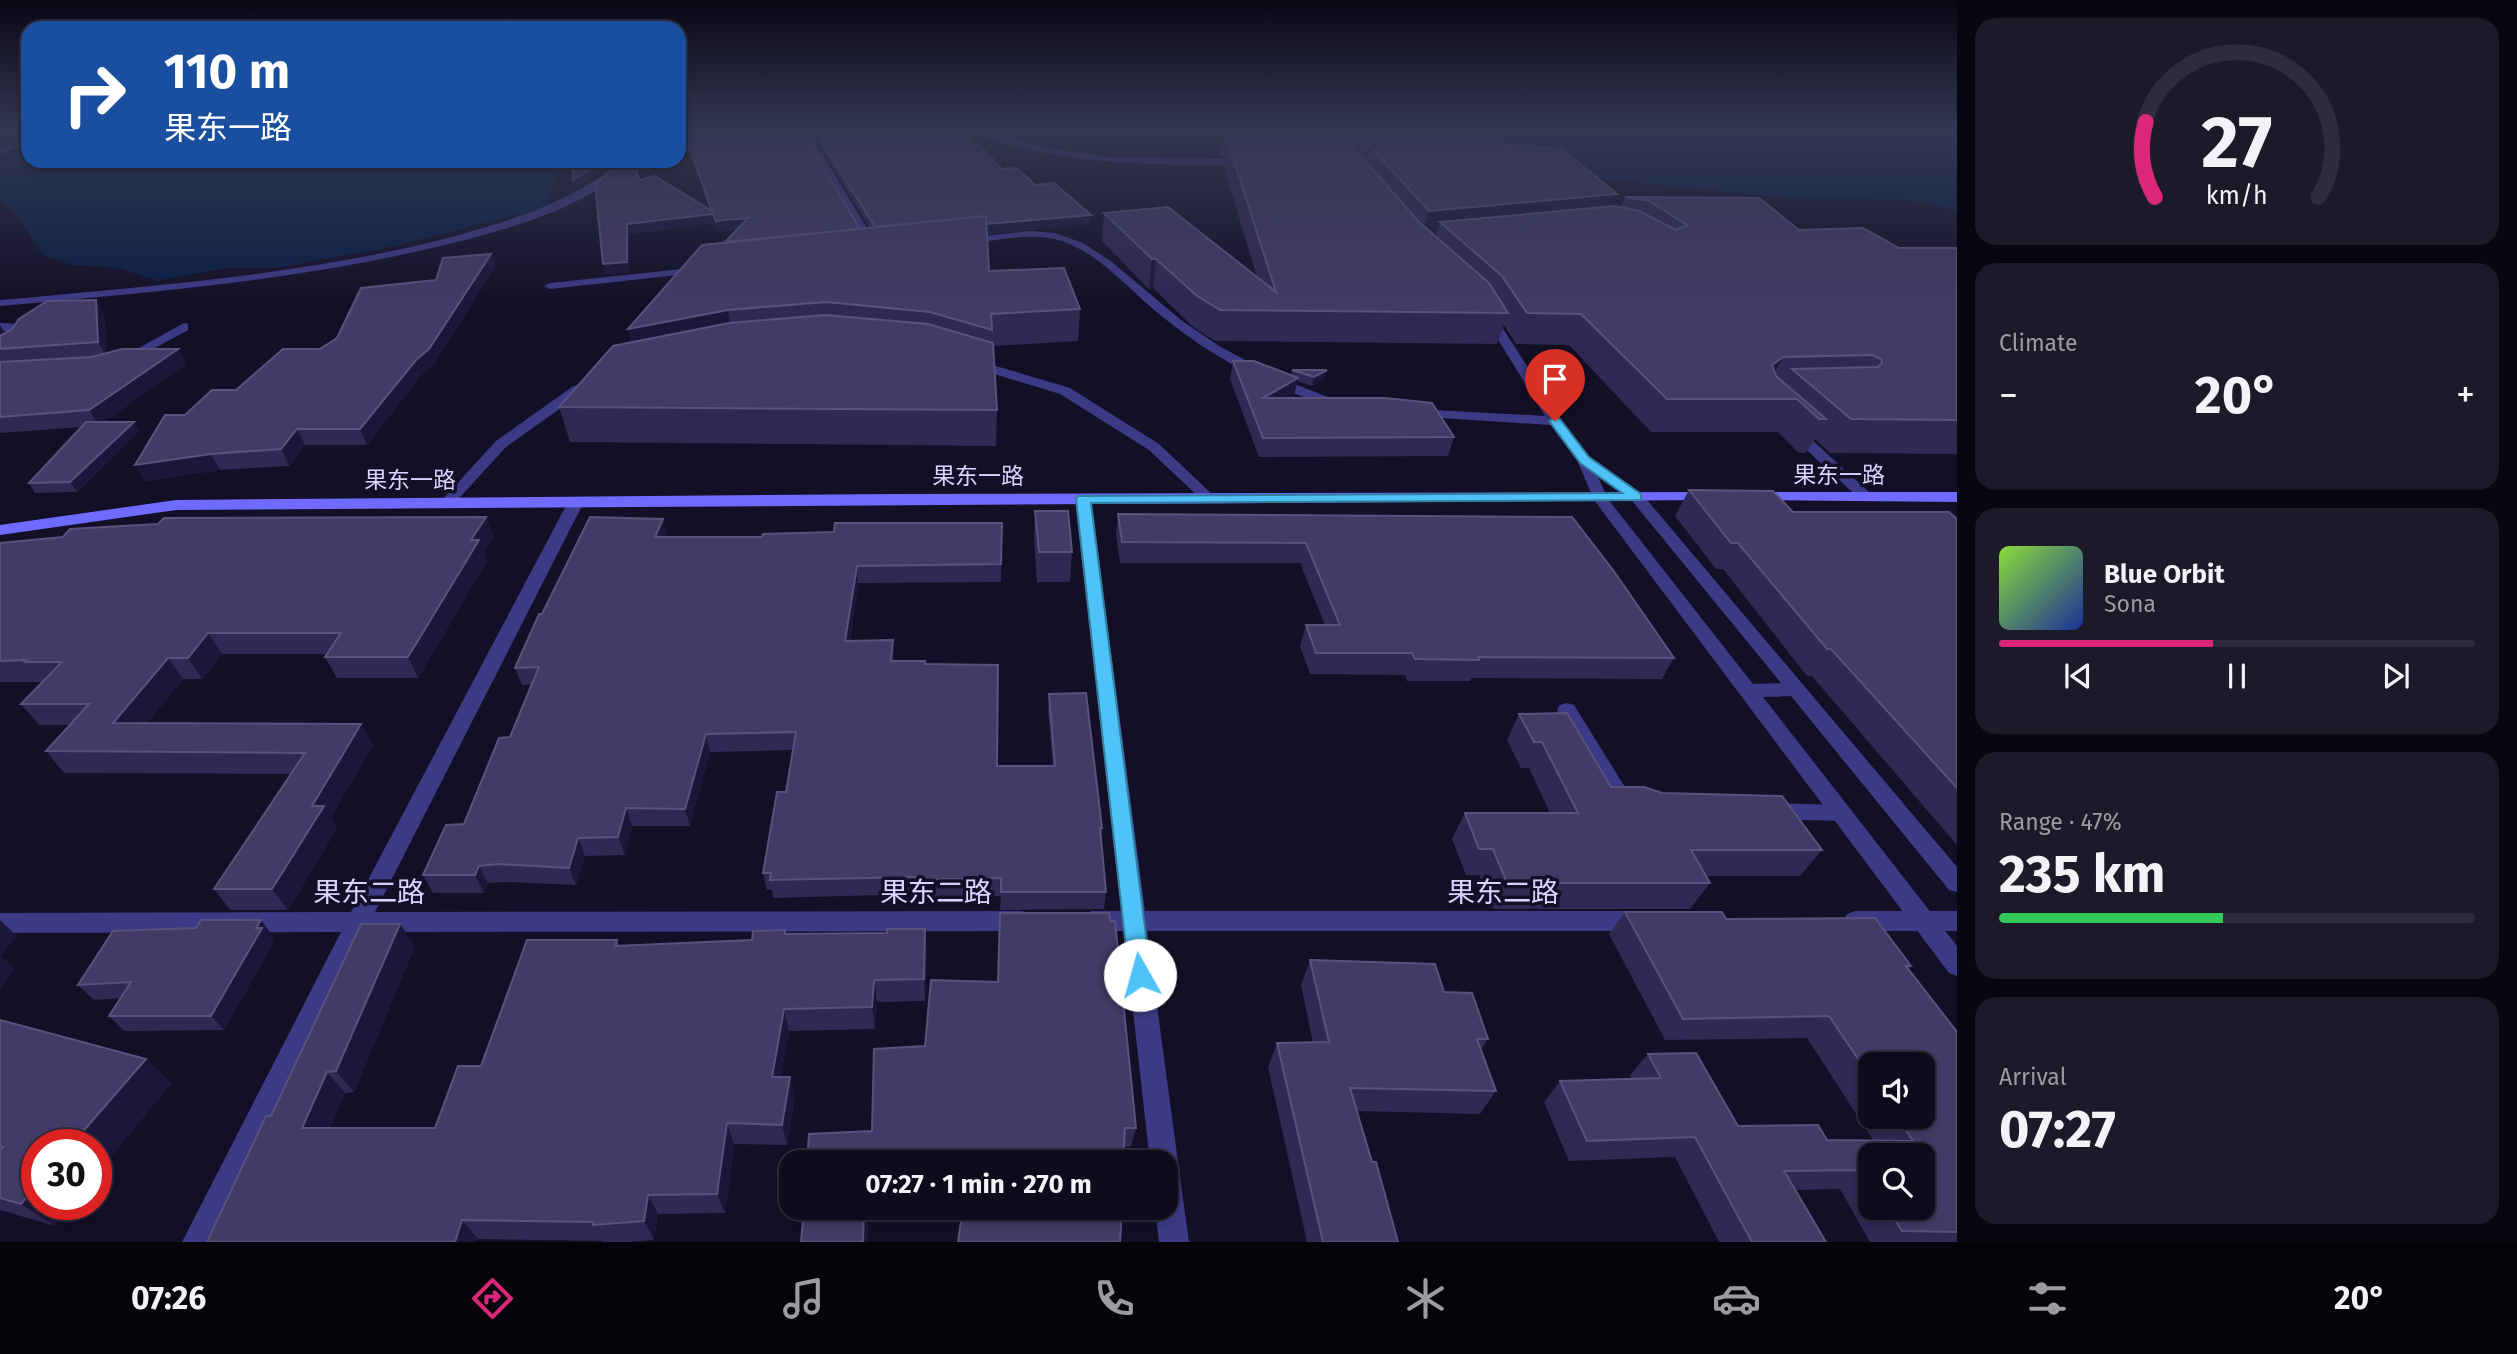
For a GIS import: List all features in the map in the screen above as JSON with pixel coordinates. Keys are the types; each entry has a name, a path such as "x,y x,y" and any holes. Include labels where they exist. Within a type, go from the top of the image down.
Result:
{"main road":[{"name":"果东一路","path":"0,530 176,505 1208,498 1957,498"}],"street":[{"path":"0,303 275,275 375,260 533,218 591,187"},
{"path":"838,187 876,251"},
{"path":"957,242 1024,235 1069,239 1089,251 1177,323 1243,366 1304,394 1349,406"},
{"path":"863,252 890,249"},
{"path":"550,286 713,268"},
{"path":"1478,303 1505,338 1555,421 1584,460 1599,497 1957,965"},
{"path":"0,327 17,327 21,331 0,350"},
{"path":"112,363 184,327"},
{"path":"955,358 1065,391 1154,447 1208,498"},
{"path":"447,503 501,444 577,390 602,380"},
{"path":"1403,412 1555,421"},
{"path":"1786,423 1866,497"},
{"path":"1584,460 1637,497 1957,883"},
{"path":"1083,499 1163,1150"},
{"path":"197,1242 358,922 576,502"},
{"path":"1747,691 1796,689"},
{"path":"1567,710 1616,790 1627,802 1644,808"},
{"path":"1749,811 1841,813"},
{"name":"果东二路","path":"0,923 1660,921"},
{"path":"1826,921 1957,921"},
{"path":"1171,1220 1174,1242"}],"water":[{"path":"0,187 552,187 545,208 391,247 277,268 226,268 158,281 119,268 73,265 42,255 15,212 0,199"},
{"path":"1679,187 1957,187 1957,210 1909,200 1784,198"}],"building":[{"path":"595,187 673,187 712,211 703,187 835,187 860,229 725,242 748,218 716,221 713,214 627,224 627,262 603,264"},
{"path":"850,187 1059,187 1091,215 986,224 986,216 875,227"},
{"path":"1242,187 1388,187 1419,222 1489,283 1508,313 1220,310 1197,296 1156,259 1152,259 1104,213 1168,207 1276,292"},
{"path":"1407,187 1608,187 1617,194 1429,211"},
{"path":"1625,197 1759,198 1799,230 1863,228 1899,248 1957,248 1957,420 1851,419 1792,369 1878,367 1882,363 1881,359 1872,355 1783,357 1772,365 1776,376 1826,419 1819,419 1797,399 1667,399 1581,314 1527,313 1502,276 1440,222 1615,206 1639,211 1676,230 1687,225 1649,201"},
{"path":"986,216 989,271 1064,268 1080,309 991,314 992,330 930,312 826,302 728,310 628,329 702,245"},
{"path":"491,254 429,349 416,360 360,429 297,429 281,449 211,454 135,465 165,415 185,415 212,390 236,390 283,349 320,349 337,338 361,288 436,280 443,258"},
{"path":"96,300 98,342 0,349 0,336 12,329 19,319 47,301"},
{"path":"826,315 928,324 993,343 997,410 559,407 613,346 729,323"},
{"path":"122,349 178,349 89,410 0,417 0,362 92,357"},
{"path":"1233,361 1254,361 1298,378 1263,398 1385,398 1432,403 1454,437 1263,438"},
{"path":"1292,370 1327,370 1314,377"},
{"path":"86,422 134,422 70,482 29,483"},
{"path":"1689,490 1773,491 1793,512 1949,512 1957,519 1957,788 1831,649 1827,649 1738,543 1731,543"},
{"path":"1035,511 1068,511 1072,552 1039,552"},
{"path":"1118,514 1572,517 1613,570 1674,658 1478,657 1479,660 1415,659 1412,653 1316,653 1306,625 1340,625 1306,543 1122,542"},
{"path":"486,517 471,540 479,540 408,657 325,657 341,633 208,633 188,658 168,658 113,723 361,724 312,806 324,806 272,889 214,889 305,753 46,751 89,704 21,704 62,662 0,661 0,543 63,537 70,529 158,524 164,518"},
{"path":"590,517 663,519 655,537 762,537 763,534 834,532 835,523 1002,523 1001,564 857,566 845,641 893,640 891,661 998,665 997,766 1055,766 1049,694 1086,693 1102,828 1106,892 1001,892 1001,878 770,880 771,873 763,873 777,792 786,792 796,732 706,734 685,809 626,808 618,837 578,838 569,868 499,864 479,866 475,875 423,875 446,825 464,824 499,738 510,737 539,667 515,668 539,614 542,614"},
{"path":"1567,713 1611,787 1644,787 1662,793 1782,796 1822,850 1691,850 1710,883 1507,883 1493,849 1479,849 1465,813 1578,813 1542,742 1534,742 1519,714"},
{"path":"1625,912 1722,912 1726,919 1875,918 1911,966 1906,966 1957,1032 1957,1232 1902,1231 1895,1220 1935,1220 1935,1143 1858,1143 1858,1170 1784,1171 1826,1242 1752,1242 1695,1137 1587,1141 1560,1081 1661,1078 1648,1054 1696,1053 1738,1126 1818,1125 1827,1140 1913,1141 1905,1129 1935,1129 1935,1052 1858,1052 1858,1059 1829,1016 1683,1019"},
{"path":"1000,913 1109,913 1110,921 1115,921 1136,1128 1125,1128 1124,1150 808,1150 809,1134 872,1131 874,1049 925,1046 931,980 998,982"},
{"path":"201,920 261,920 256,928 262,928 211,1016 109,1016 131,982 78,985 113,931 196,928"},
{"path":"361,924 400,924 336,1071 327,1072 302,1128 435,1128 458,1066 481,1066 527,940 617,940 615,946 752,940 753,931 785,930 785,934 887,933 887,929 925,929 924,979 874,980 872,1007 784,1009 772,1077 790,1077 782,1125 727,1123 717,1194 648,1195 644,1221 593,1225 593,1222 462,1220 455,1242 207,1242 266,1116 271,1116"},
{"path":"1310,960 1435,964 1444,992 1472,993 1488,1039 1477,1039 1496,1091 1350,1088 1372,1162 1376,1162 1398,1242 1323,1242 1277,1043 1329,1042"},
{"path":"0,1020 146,1059 85,1129 21,1129 21,1204 0,1198 0,1150 3,1147 0,1146"},
{"path":"803,1220 864,1220 863,1242 801,1242"},
{"path":"961,1220 1121,1220 1120,1242 958,1242"}],"route":[{"path":"1140,975 1083,499 1637,497 1584,460 1555,421"}]}
